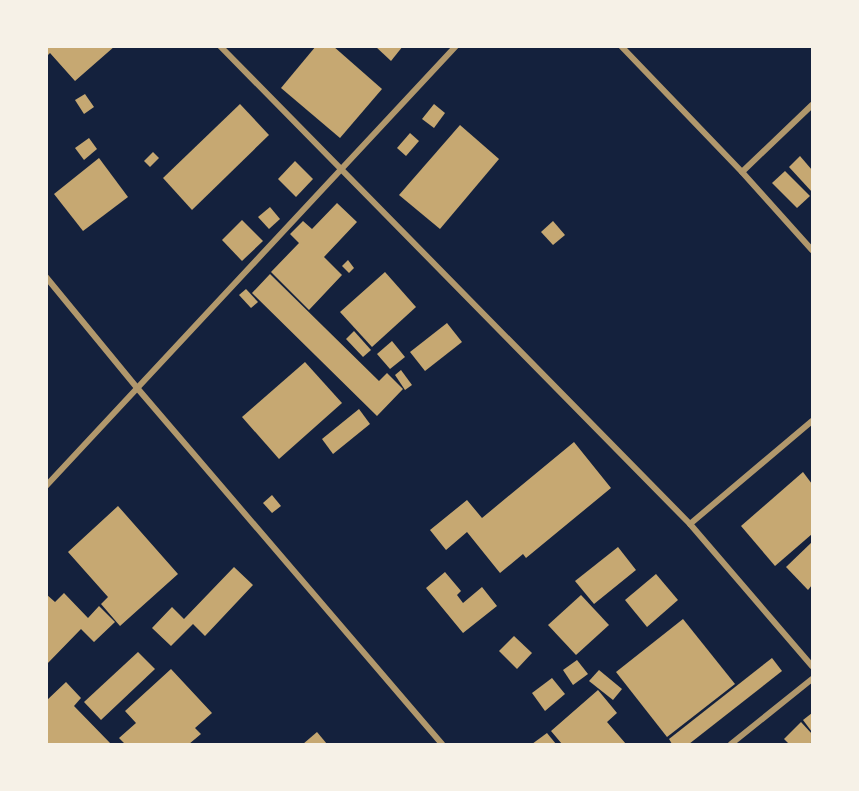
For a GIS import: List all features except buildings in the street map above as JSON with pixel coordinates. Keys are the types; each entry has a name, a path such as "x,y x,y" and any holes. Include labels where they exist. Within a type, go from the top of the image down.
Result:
{"street":[{"path":"220,46 690,524 813,666"},
{"path":"46,486 456,46"},
{"path":"621,46 813,250"},
{"path":"742,172 813,105"},
{"path":"46,277 138,389 442,744"},
{"path":"690,524 813,421"},
{"path":"731,744 813,679"}]}
